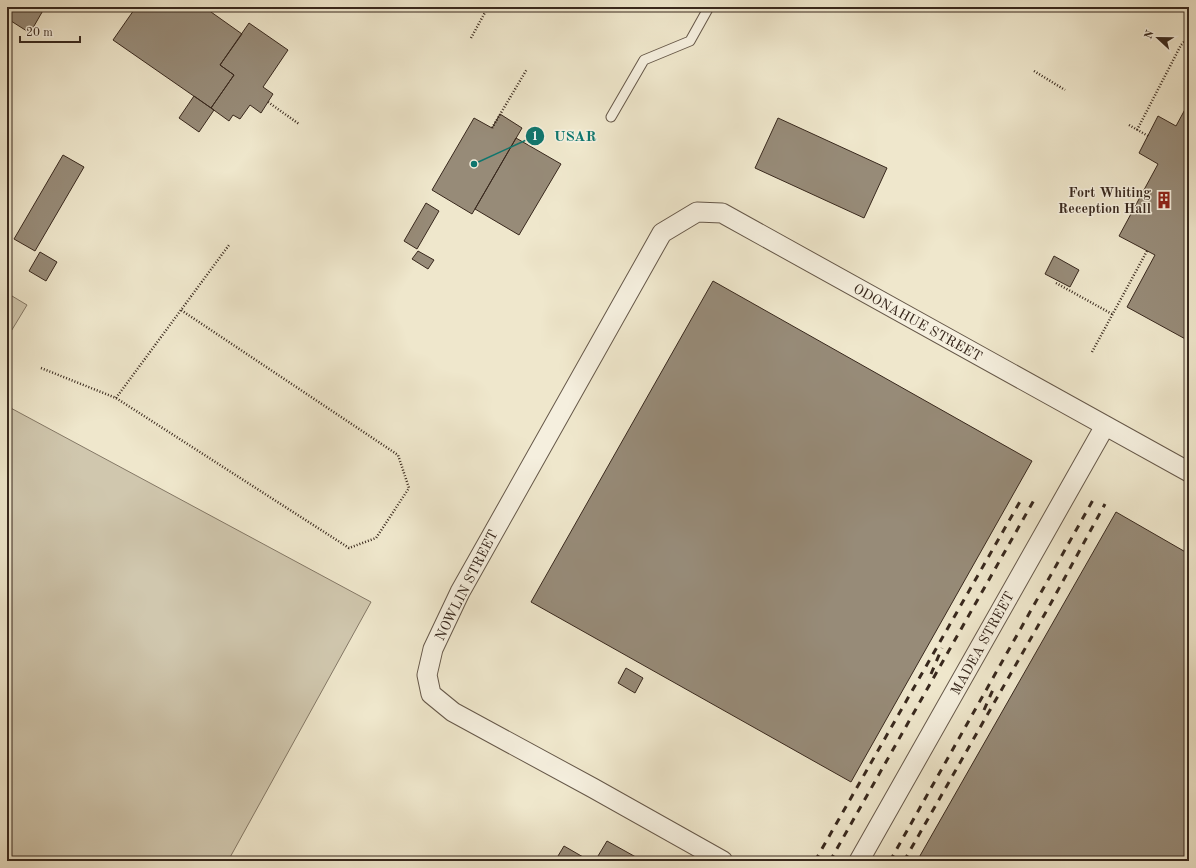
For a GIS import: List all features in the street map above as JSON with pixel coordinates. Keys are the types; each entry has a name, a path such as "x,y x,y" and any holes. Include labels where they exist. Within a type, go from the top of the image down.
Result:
{"street":[{"name":"ODONAHUE STREET","path":"653,250 662,233 697,212 722,212 1189,472"},
{"name":"NOWLIN STREET","path":"653,250 460,592 433,649 427,675 431,694 453,712 723,861"},
{"name":"MADEA STREET","path":"859,861 1105,426"}],"lane":[{"path":"611,117 644,60 690,41 709,7"}],"path":[{"path":"471,38 488,7"},
{"path":"1137,130 1181,45 1189,37"},
{"path":"492,128 527,69"},
{"path":"1034,71 1065,90"},
{"path":"268,102 299,124"},
{"path":"1130,125 1148,136"},
{"path":"116,398 229,245"},
{"path":"1092,352 1147,251"},
{"path":"1056,284 1112,314"},
{"path":"41,368 116,398 348,548 376,538 409,488 398,455 181,310"}],"shaded area":[{"path":"7,293 27,305 7,338"},
{"path":"7,406 371,602 228,861 7,861"}],"building":[{"path":"7,7 45,7 30,33 11,21 7,28"},
{"path":"136,7 204,7 242,34 220,65 234,75 211,108 113,40"},
{"path":"249,23 288,50 263,87 273,94 261,113 250,105 240,119 233,115 229,121 211,108 234,75 220,65"},
{"path":"194,96 214,110 199,132 179,118"},
{"name":"Fort Whiting Reception Hall","path":"1189,102 1189,341 1127,307 1155,255 1119,236 1158,164 1139,153 1158,116 1176,126"},
{"path":"500,114 522,128 472,214 432,190 474,118 492,128"},
{"path":"778,118 887,168 864,218 755,168"},
{"path":"516,138 561,164 519,235 475,209"},
{"path":"63,155 84,167 35,251 14,239"},
{"path":"426,203 439,211 417,249 404,241"},
{"path":"418,251 434,260 428,269 412,259"},
{"path":"40,252 57,262 46,281 29,271"},
{"path":"1054,256 1079,270 1070,287 1045,274"},
{"path":"713,281 1032,461 851,782 531,602"},
{"path":"1116,512 1189,554 1189,861 917,861"},
{"path":"626,668 643,678 635,693 618,683"},
{"path":"607,841 643,861 595,861"},
{"path":"564,846 590,861 555,861"}],"railway":[{"path":"815,861 1022,498"},
{"path":"830,861 1034,500"},
{"path":"890,861 1093,500"},
{"path":"904,861 1051,603 1105,504"},
{"path":"931,674 942,648"},
{"path":"984,710 995,685"}],"place":[{"name":"USAR","path":"474,164"},
{"name":"Fort Whiting Reception Hall","path":"1164,200"}]}
